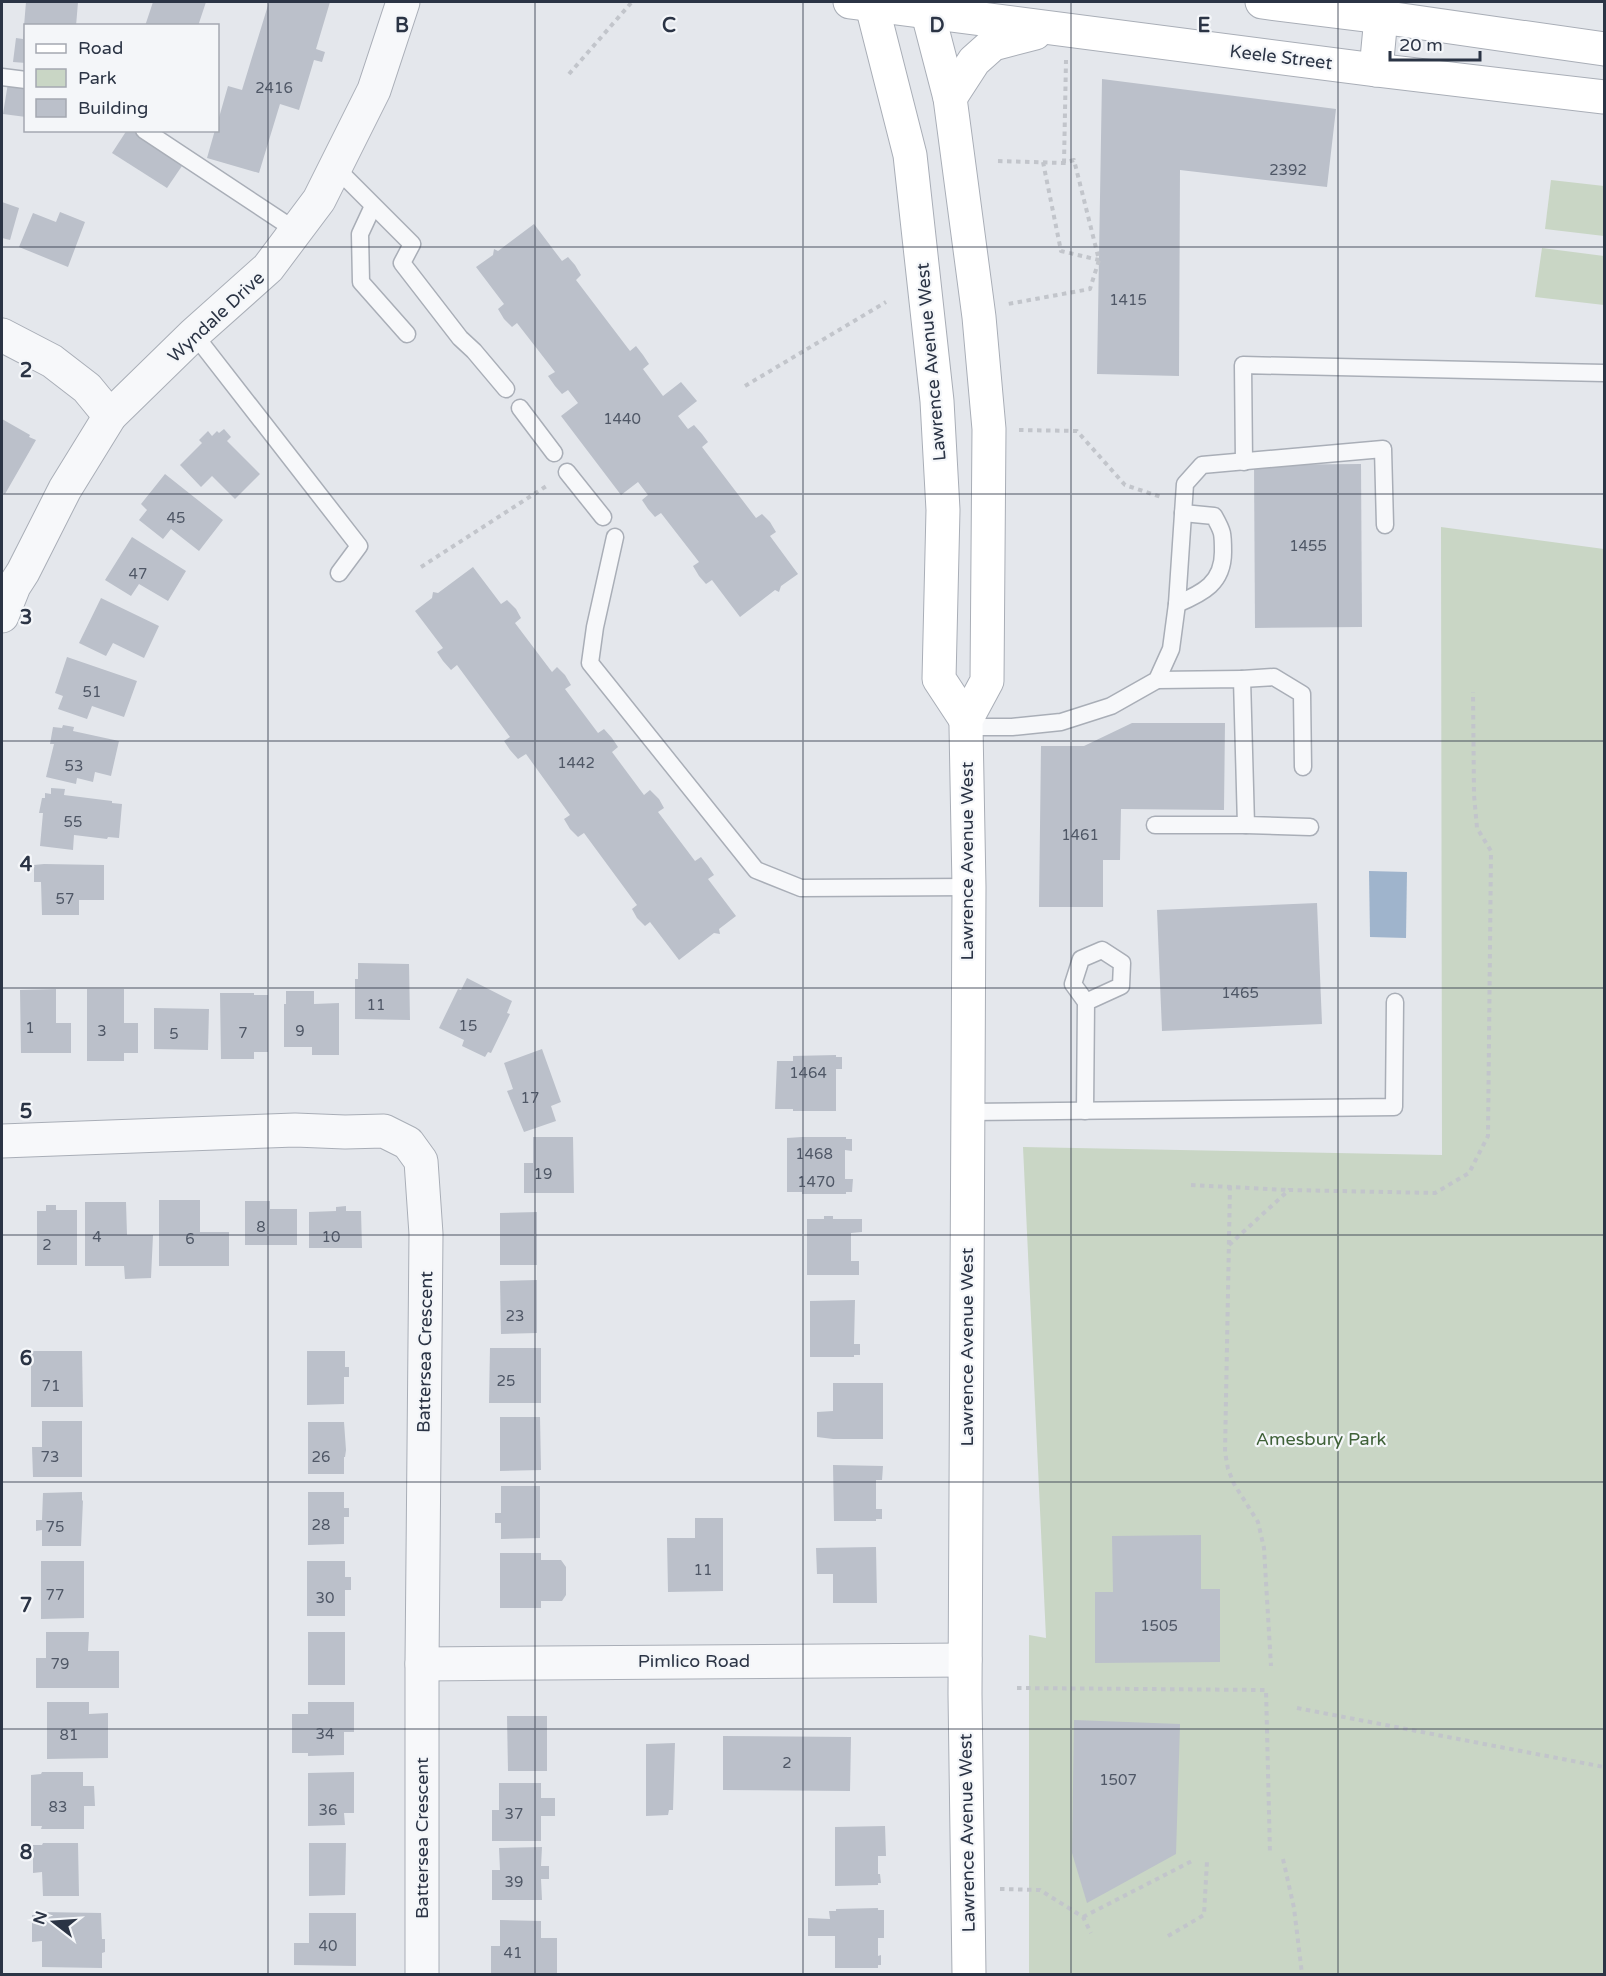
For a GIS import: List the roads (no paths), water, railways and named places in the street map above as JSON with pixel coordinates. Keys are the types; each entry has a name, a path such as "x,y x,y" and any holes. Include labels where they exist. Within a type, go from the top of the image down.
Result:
{"main road":[{"path":"1262,2 1382,9 1605,49"},
{"name":"Keele Street","path":"864,3 926,7 1055,28 1605,97"},
{"name":"Lawrence Avenue West","path":"864,3 883,45 910,155 937,401 943,510 939,679 966,724"},
{"name":"Lawrence Avenue West","path":"926,7 950,98 979,318 989,429 987,681 966,724 969,887 965,1659 969,1974"},
{"path":"1376,70 1382,9"},
{"path":"950,98 974,61 993,44 1055,28"}],"street":[{"name":"Wyndale Drive","path":"2,616 14,586 64,489 110,416 194,334 268,268 319,200 374,90 403,2"},
{"path":"2,335 52,361 87,388 110,416"},
{"name":"Battersea Crescent","path":"2,1141 295,1130 384,1131 408,1143 421,1161 426,1234 422,1974"},
{"name":"Pimlico Road","path":"422,1664 965,1659"}],"lane":[{"path":"2,77 24,80"},
{"path":"147,132 295,230"},
{"path":"335,167 412,244 402,263 460,338 506,389"},
{"path":"374,206 360,234 361,282 407,334"},
{"path":"194,334 359,546 339,573"},
{"path":"1244,462 1243,365 1605,373"},
{"path":"520,408 554,453"},
{"path":"1157,680 1171,650 1177,604 1185,484 1202,465 1383,449 1385,525"},
{"path":"567,472 603,517"},
{"path":"1177,604 1198,595 1217,579 1223,564 1223,532 1214,516 1183,513"},
{"path":"615,537 594,627 590,663 756,870 801,888 969,887"},
{"path":"966,724 1012,727 1060,722 1111,706 1157,680 1242,680 1274,677 1302,693 1303,766"},
{"path":"1242,680 1246,825"},
{"path":"1155,825 1310,827"},
{"path":"1085,1111 1086,1002"},
{"path":"968,1112 1394,1107 1395,1002"}],"water":[{"path":"1369,871 1407,872 1406,938 1370,937"}],"park label":[{"name":"Amesbury Park","path":"1321,1439"}]}
